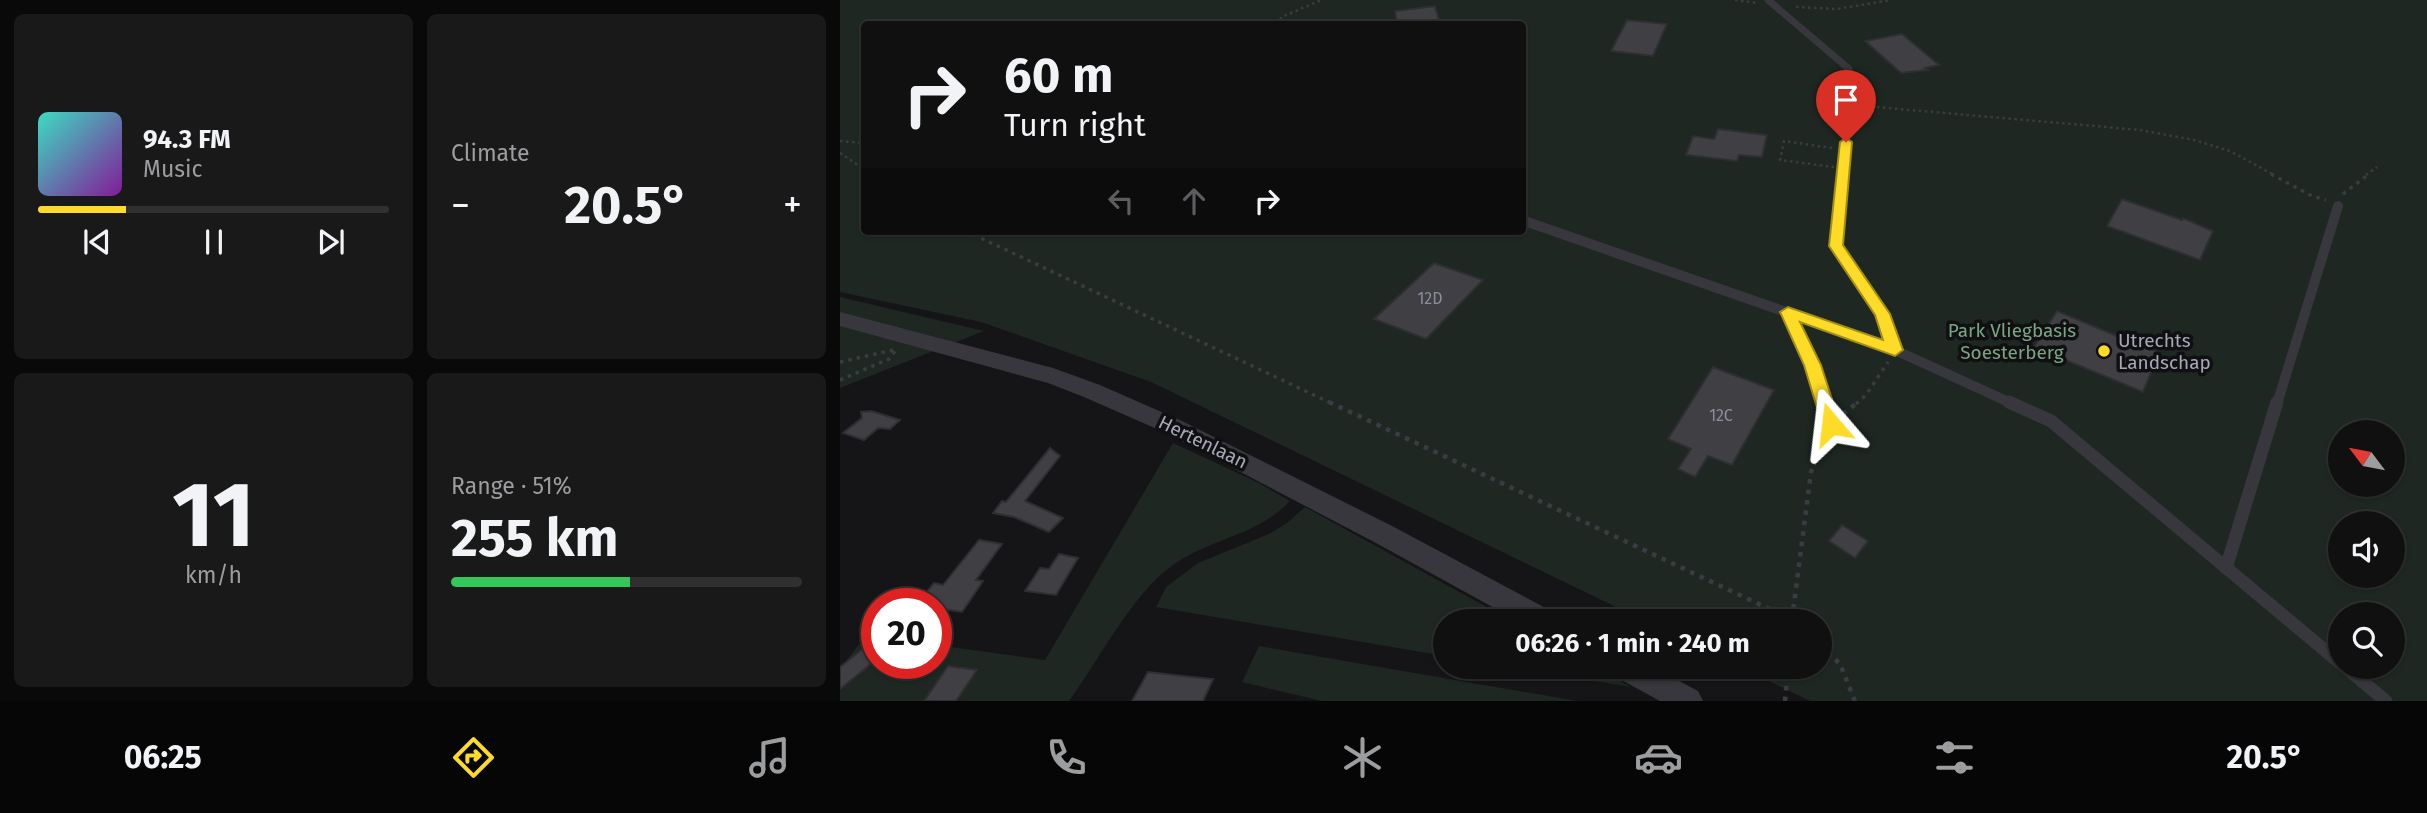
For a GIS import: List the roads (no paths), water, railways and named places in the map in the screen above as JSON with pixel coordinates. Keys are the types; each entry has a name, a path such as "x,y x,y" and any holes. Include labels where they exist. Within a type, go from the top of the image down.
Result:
{"street":[{"name":"Hertenlaan","path":"840,319 1053,376 1174,427 1385,535 1521,609"},
{"path":"1648,679 1688,701"}],"lane":[{"path":"1772,3 1849,69"},
{"path":"1845,146 1836,246 1882,314 1895,350"},
{"path":"2226,568 2338,205"},
{"path":"1526,221 1895,350 2051,421 2328,653"},
{"path":"1788,312 1812,365 1831,424"},
{"path":"2359,679 2386,701"}],"place":[{"name":"Utrechts Landschap","path":"2104,351"}],"park label":[{"name":"Park Vliegbasis Soesterberg","path":"2012,341"}]}
